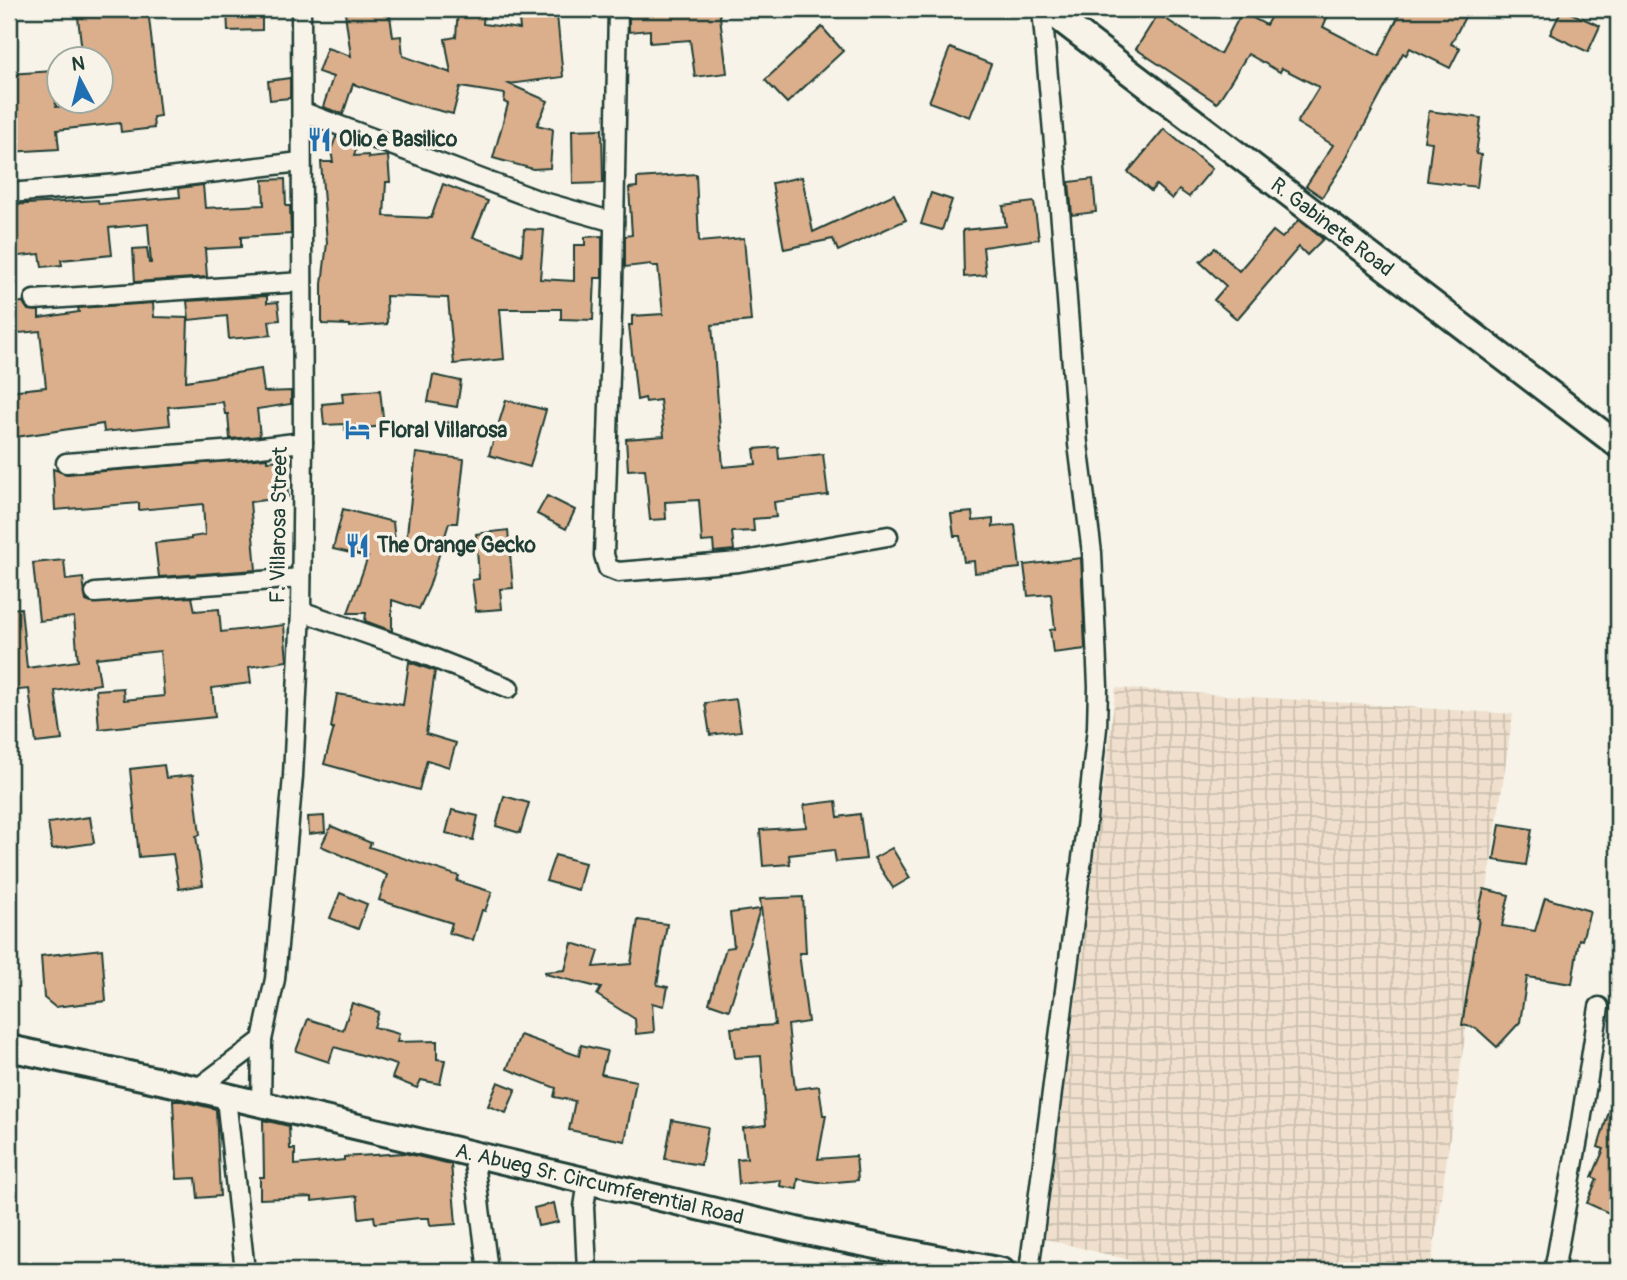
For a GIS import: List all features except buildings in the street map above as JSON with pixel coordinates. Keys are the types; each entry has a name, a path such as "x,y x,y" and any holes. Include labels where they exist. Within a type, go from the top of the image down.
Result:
{"street":[{"name":"F. Villarosa Street","path":"261,1105 262,1040 275,979 285,876 301,611 301,9"},
{"path":"618,9 604,555 608,568 618,572 739,562 888,536"},
{"path":"1029,1271 1097,728 1098,687 1091,553 1078,444 1045,9"},
{"name":"R. Gabinete Road","path":"1045,9 1618,445"},
{"path":"303,112 477,175 540,201 614,222"},
{"path":"9,193 118,184 300,162"},
{"path":"34,300 302,282"},
{"path":"66,463 303,442"},
{"path":"95,593 301,578"},
{"path":"301,611 410,649 509,688"},
{"path":"1554,1271 1599,1007"},
{"path":"197,1090 262,1040"},
{"name":"A. Abueg Sr. Circumferential Road","path":"9,1048 796,1230 1002,1271"},
{"path":"226,1098 246,1271"},
{"path":"473,1154 488,1271"},
{"path":"587,1181 584,1207 587,1271"}],"shaded area":[{"path":"1116,688 1513,714 1430,1271 1174,1271 1045,1239"}],"place":[{"name":"Olio e Basilico","path":"319,139"},
{"name":"Floral Villarosa","path":"358,430"},
{"name":"The Orange Gecko","path":"357,545"}]}
